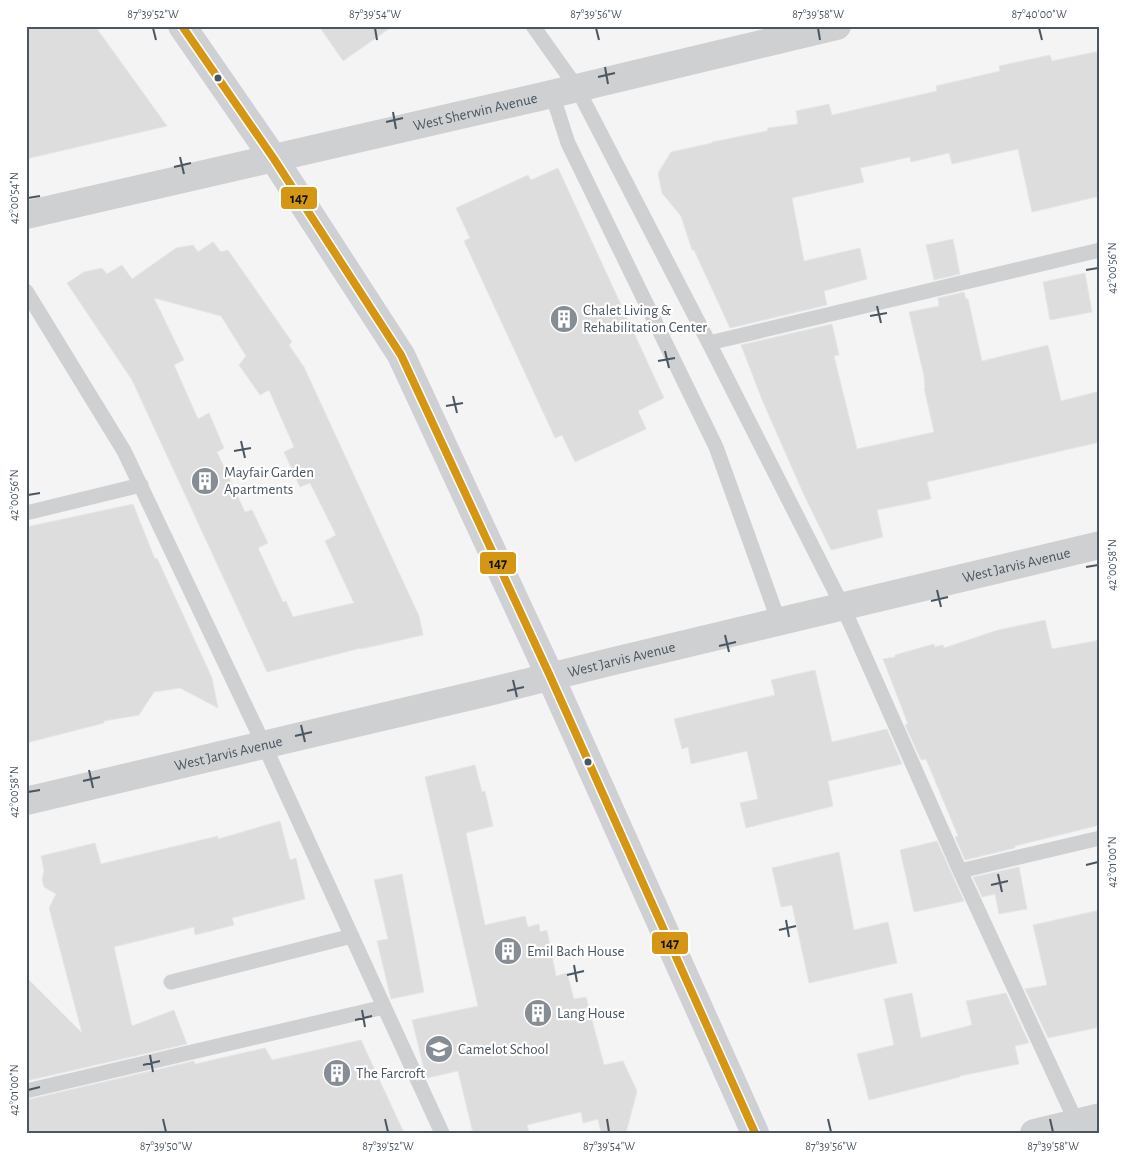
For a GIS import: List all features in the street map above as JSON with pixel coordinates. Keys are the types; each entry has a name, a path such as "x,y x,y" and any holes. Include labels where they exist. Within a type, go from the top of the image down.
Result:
{"main road":[{"path":"182,26 274,159 401,355 550,676 754,1133"}],"street":[{"name":"West Sherwin Avenue","path":"26,215 274,159 838,26"},
{"name":"West Jarvis Avenue","path":"26,801 469,697 1100,545"},
{"path":"1034,1133 1086,1124"}],"lane":[{"path":"533,26 564,91 709,343 843,607 960,871 1086,1124"},
{"path":"564,91 568,143 716,447 779,622"},
{"path":"709,343 1100,250"},
{"path":"26,291 124,451 141,485 264,745 442,1133"},
{"path":"26,513 141,485"},
{"path":"960,871 1100,838"},
{"path":"171,982 352,936"},
{"path":"26,1091 384,1006"}],"building":[{"path":"26,26 95,26 167,126 26,159"},
{"path":"319,26 393,26 343,61"},
{"path":"1100,51 1100,196 1032,212 1018,149 952,164 949,153 911,162 910,157 860,168 864,182 792,198 804,261 860,248 867,279 824,291 827,305 730,328 694,250 692,250 681,216 662,193 658,173 671,152 767,131 768,128 798,124 796,111 829,104 832,115 937,91 936,86 1000,71 999,66 1050,55 1052,61"},
{"name":"Chalet Living & Rehabilitation Center","path":"558,168 664,398 638,411 646,429 575,462 562,435 555,438 464,241 470,238 456,208 528,175 531,180"},
{"path":"953,239 960,274 934,280 926,245"},
{"path":"213,242 221,252 228,250 292,342 289,345 304,367 419,616 423,635 361,648 267,672 132,380 67,283 84,272 102,268 107,274 122,265 132,279 176,248 193,245 198,252","holes":["154,298 221,316 246,356 239,365 260,395 269,390 294,447 284,452 300,487 310,483 336,535 325,541 354,603 293,617 286,601 283,602 258,548 268,543 252,510 245,512 217,452 224,448 209,413 198,419 174,365 184,360"]},
{"path":"1085,273 1092,312 1050,320 1043,282"},
{"path":"964,292 966,299 968,299 982,361 1048,345 1061,401 1100,391 1100,442 927,482 931,499 877,510 883,537 831,550 804,495 763,402 741,345 832,324 839,355 834,356 857,449 934,432 924,388 924,376 909,312 939,306 938,298"},
{"path":"133,504 155,559 157,558 212,678 218,708 180,688 154,692 139,715 104,721 104,723 26,743 26,527"},
{"path":"1045,620 1052,649 1100,640 1100,825 965,860 955,837 958,836 926,759 921,760 905,725 908,724 883,659 934,644 935,647 943,645 944,648 998,630"},
{"path":"815,670 832,742 887,729 902,764 828,781 833,806 746,828 740,803 758,799 747,751 691,764 688,747 682,749 674,719 775,695 771,680"},
{"path":"475,765 482,792 485,791 493,826 466,833 485,925 525,916 528,927 539,924 540,932 547,930 556,976 567,973 574,999 586,997 604,1065 623,1061 637,1091 626,1133 601,1133 598,1119 583,1123 581,1112 527,1125 529,1133 473,1133 458,1071 426,1077 412,1020 478,1006 425,777"},
{"path":"280,821 290,860 296,858 305,899 232,918 234,925 195,935 194,927 114,947 132,1026 174,1010 187,1044 26,1081 26,977 82,1033 49,908 56,894 44,887 42,879 44,871 41,856 95,843 101,864 218,836 218,839"},
{"path":"937,841 964,901 914,912 900,850"},
{"path":"839,852 854,930 888,922 897,963 809,983 792,905 781,907 772,868"},
{"path":"1019,867 1027,909 999,914 995,894 982,897 973,877"},
{"path":"402,874 424,992 391,999 377,941 388,939 374,880"},
{"path":"1100,910 1100,1027 1048,1038 1025,989 1047,985 1033,925"},
{"path":"912,993 921,1038 972,1025 966,1001 1006,993 1029,1043 1015,1046 1019,1064 960,1076 869,1100 857,1054 894,1045 884,999"},
{"path":"361,1040 404,1133 26,1133 26,1100 194,1061 195,1064 265,1048 272,1060"}],"transit line":[{"name":"147","path":"182,26 274,159 401,355 550,676 755,1133"}],"place":[{"name":"Chalet Living & Rehabilitation Center","path":"564,319"},
{"name":"Mayfair Garden Apartments","path":"205,481"},
{"name":"Emil Bach House","path":"508,951"},
{"name":"Lang House","path":"538,1013"},
{"name":"Camelot School","path":"439,1049"},
{"name":"The Farcroft","path":"337,1073"}]}
